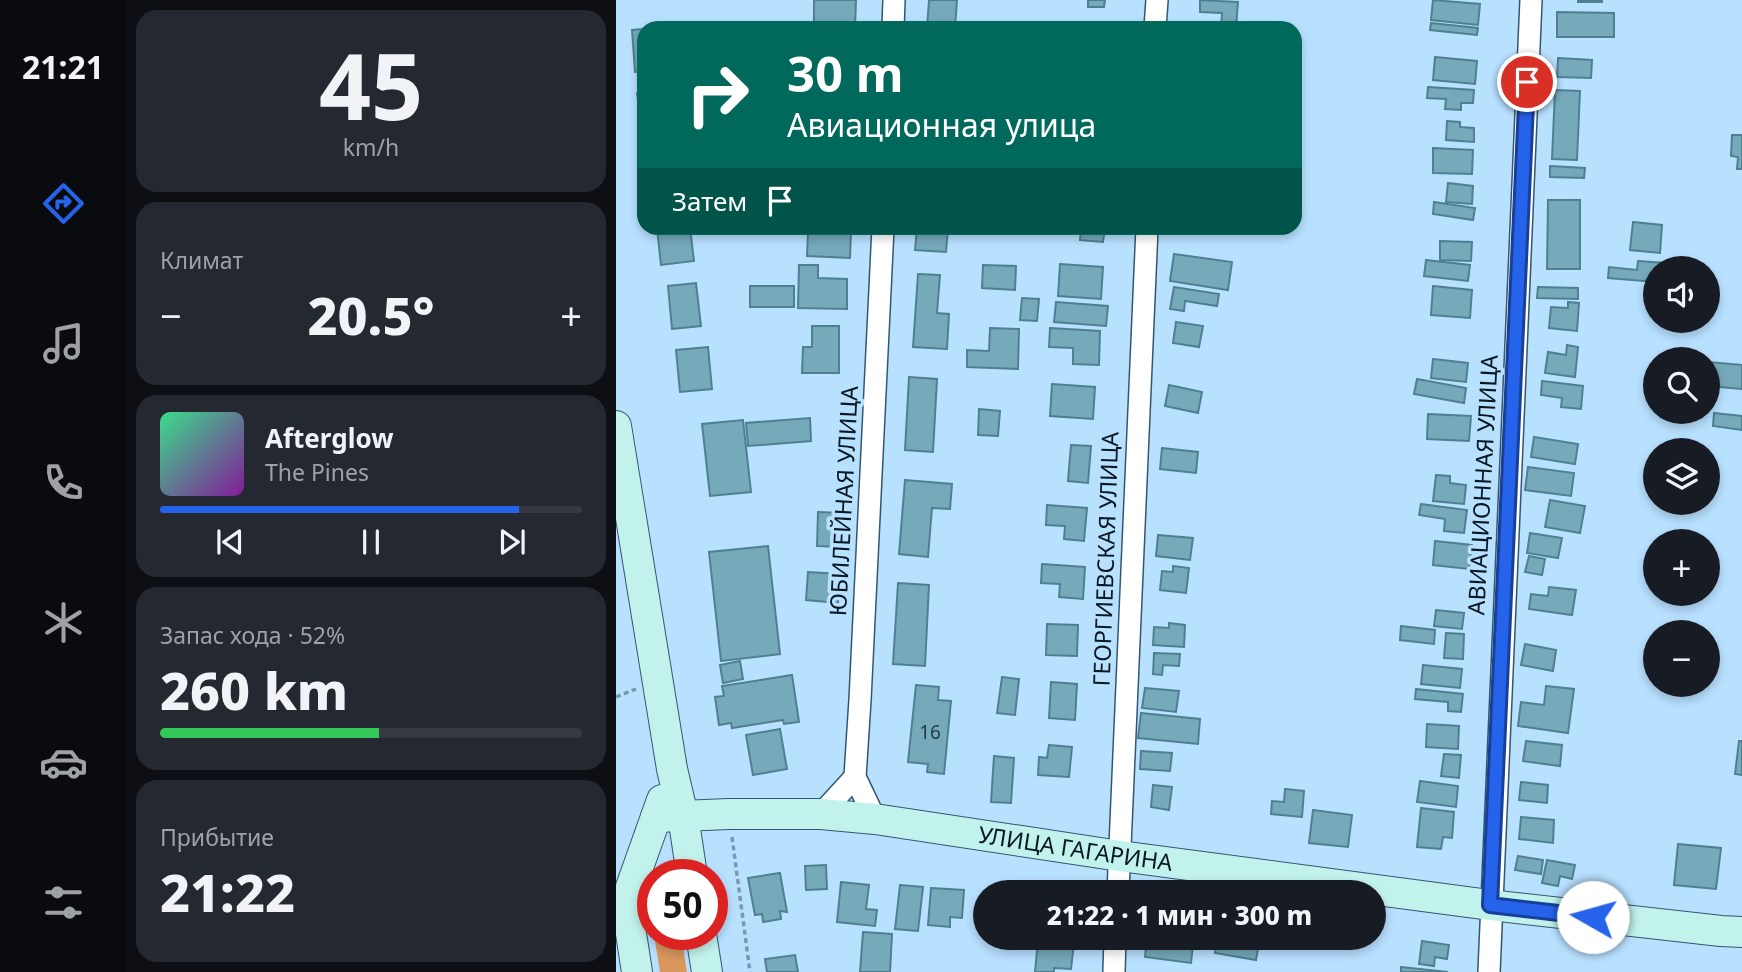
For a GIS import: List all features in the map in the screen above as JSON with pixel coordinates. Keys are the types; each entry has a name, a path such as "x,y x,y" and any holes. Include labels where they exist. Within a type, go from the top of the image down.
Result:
{"main road":[{"path":"616,426 672,769 670,817 686,859"},
{"name":"УЛИЦА ГАГАРИНА","path":"670,817 821,814 875,819 1120,856 1490,905 1742,932"},
{"path":"638,972 626,901 670,817"},
{"path":"704,950 707,972"}],"street":[{"path":"893,21 894,0"},
{"path":"1156,21 1157,0"},
{"name":"АВИАЦИОННАЯ УЛИЦА","path":"1489,972 1531,0"},
{"name":"ЮБИЛЕЙНАЯ УЛИЦА","path":"875,819 855,777 883,235"},
{"name":"ГЕОРГИЕВСКАЯ УЛИЦА","path":"1119,880 1147,235"},
{"path":"821,814 855,777"},
{"path":"1114,972 1115,950"}],"path":[{"path":"729,814 750,972"}],"shaded area":[{"path":"656,950 683,950 687,972 660,972"}],"building":[{"path":"814,0 856,0 855,21 814,21"},
{"path":"929,0 957,0 956,21 928,21"},
{"path":"1088,0 1105,0 1104,7 1088,7"},
{"path":"1200,0 1238,2 1237,21 1221,21 1222,13 1200,12"},
{"path":"1433,0 1480,4 1478,25 1431,20"},
{"path":"1602,0 1602,2 1578,2"},
{"path":"1557,12 1614,13 1614,37 1557,37"},
{"path":"1431,23 1478,28 1477,35 1430,30"},
{"path":"632,30 637,30 635,72"},
{"path":"1435,57 1477,61 1475,84 1433,80"},
{"path":"1558,58 1592,60 1591,78 1557,77"},
{"path":"1428,87 1474,90 1473,103 1461,103 1461,110 1445,109 1446,99 1427,98"},
{"path":"1555,90 1580,91 1577,160 1552,159"},
{"path":"1447,121 1460,122 1460,127 1474,128 1474,142 1446,140"},
{"path":"1732,135 1742,135 1742,169 1737,169 1738,157 1731,156"},
{"path":"1433,148 1473,150 1472,174 1433,173"},
{"path":"1550,166 1585,168 1584,178 1550,177"},
{"path":"1448,183 1473,186 1472,204 1446,202"},
{"path":"1548,200 1580,200 1580,269 1547,269"},
{"path":"1434,202 1475,208 1473,220 1433,214"},
{"path":"1633,222 1662,225 1660,253 1630,250"},
{"path":"658,235 691,235 694,261 661,265"},
{"path":"808,235 851,235 850,258 807,256"},
{"path":"916,235 947,235 946,252 915,250"},
{"path":"1080,235 1104,235 1103,242 1080,240"},
{"path":"1440,241 1472,242 1471,261 1440,260"},
{"path":"1174,254 1232,262 1228,290 1170,281"},
{"path":"1426,260 1470,265 1468,281 1424,276"},
{"path":"1638,261 1643,261 1643,281 1608,278 1609,267 1637,270"},
{"path":"1060,264 1103,267 1101,299 1058,296"},
{"path":"799,265 818,265 818,278 847,279 847,309 798,308"},
{"path":"983,265 1016,266 1015,290 982,288"},
{"path":"918,274 940,275 937,313 949,314 947,349 913,347"},
{"path":"696,283 701,326 672,329 668,286"},
{"path":"750,286 794,286 794,307 750,307"},
{"path":"1433,286 1472,290 1470,318 1431,315"},
{"path":"1174,287 1219,294 1217,306 1185,301 1184,311 1170,309"},
{"path":"1538,287 1578,288 1578,299 1537,298"},
{"path":"1022,298 1039,299 1037,321 1020,320"},
{"path":"1056,302 1108,306 1106,326 1054,322"},
{"path":"1568,302 1579,303 1577,331 1549,328 1551,307 1568,308"},
{"path":"1176,322 1203,326 1199,347 1173,343"},
{"path":"812,326 839,326 839,373 802,373 803,347 812,347"},
{"path":"990,328 1019,329 1018,369 967,367 967,350 989,351"},
{"path":"1050,328 1100,331 1099,365 1073,364 1073,348 1049,347"},
{"path":"1567,345 1578,347 1575,377 1545,373 1548,352 1566,355"},
{"path":"708,347 712,389 680,392 676,350"},
{"path":"1433,359 1468,363 1466,382 1431,378"},
{"path":"1720,363 1742,365 1742,389 1720,387"},
{"path":"909,377 937,379 933,452 905,450"},
{"path":"1417,379 1466,388 1464,403 1414,394"},
{"path":"1542,381 1583,386 1581,409 1561,407 1562,398 1541,395"},
{"path":"1052,384 1095,387 1093,419 1050,416"},
{"path":"1169,385 1202,392 1198,413 1165,406"},
{"path":"979,409 1000,411 998,436 978,435"},
{"path":"1428,414 1471,416 1469,441 1427,439"},
{"path":"1720,414 1742,416 1742,430 1713,426 1720,424"},
{"path":"810,418 811,441 748,446 746,423"},
{"path":"743,420 751,492 710,496 702,424"},
{"path":"1534,437 1578,444 1575,464 1531,457"},
{"path":"1071,445 1091,446 1088,483 1068,481"},
{"path":"1162,448 1198,452 1196,473 1160,469"},
{"path":"1528,467 1574,473 1571,496 1525,490"},
{"path":"1436,475 1450,476 1450,483 1466,485 1464,504 1433,501"},
{"path":"905,480 952,484 950,509 932,508 928,557 899,554"},
{"path":"1550,500 1585,506 1580,533 1545,527"},
{"path":"1421,504 1467,510 1464,533 1444,531 1445,519 1419,515"},
{"path":"1047,505 1087,508 1084,541 1064,539 1065,526 1046,525"},
{"path":"818,512 844,513 843,547 817,546"},
{"path":"1530,533 1562,538 1558,558 1527,553"},
{"path":"1158,535 1193,538 1190,560 1156,556"},
{"path":"1435,541 1472,545 1469,569 1433,565"},
{"path":"768,546 780,654 721,661 709,552"},
{"path":"1529,556 1545,559 1542,575 1525,572"},
{"path":"1042,564 1085,567 1083,599 1059,597 1060,584 1041,583"},
{"path":"1173,566 1189,568 1186,593 1160,590 1162,571 1173,572"},
{"path":"808,572 840,574 838,603 806,600"},
{"path":"898,583 929,585 925,666 893,664"},
{"path":"1549,587 1576,590 1572,615 1529,609 1531,594 1548,596"},
{"path":"1436,610 1464,613 1462,629 1434,626"},
{"path":"1169,623 1185,625 1184,647 1153,645 1154,627 1169,628"},
{"path":"1047,624 1078,625 1077,656 1046,655"},
{"path":"1401,626 1435,630 1434,644 1400,640"},
{"path":"1446,633 1464,634 1463,659 1444,658"},
{"path":"1525,644 1556,650 1553,671 1521,665"},
{"path":"1154,653 1180,654 1179,666 1163,665 1162,675 1153,674"},
{"path":"740,661 743,679 723,683 720,665"},
{"path":"1423,665 1462,669 1460,688 1421,684"},
{"path":"792,675 799,722 784,724 783,720 732,728 731,723 719,725 715,697 724,696 722,686"},
{"path":"1002,677 1019,679 1015,715 997,713"},
{"path":"1051,682 1077,684 1075,720 1049,718"},
{"path":"916,685 939,687 938,700 951,701 944,774 927,772 928,764 908,762"},
{"path":"1546,686 1574,689 1568,733 1518,726 1521,702 1544,705"},
{"path":"1145,688 1179,691 1176,712 1142,708"},
{"path":"1416,689 1463,694 1461,712 1448,711 1448,702 1415,699"},
{"path":"1141,713 1200,719 1198,744 1138,738"},
{"path":"1427,724 1459,726 1458,749 1426,747"},
{"path":"780,729 787,769 753,775 746,735"},
{"path":"1526,741 1562,745 1560,766 1523,761"},
{"path":"1739,741 1742,741 1742,775 1735,774"},
{"path":"1049,745 1072,747 1069,777 1038,775 1039,757 1047,758"},
{"path":"1141,751 1172,753 1170,771 1140,769"},
{"path":"1444,754 1461,755 1459,778 1441,776"},
{"path":"994,756 1014,758 1011,803 991,802"},
{"path":"1420,781 1458,786 1456,807 1417,802"},
{"path":"1521,782 1548,785 1547,803 1519,800"},
{"path":"1153,785 1172,787 1169,810 1151,807"},
{"path":"1285,789 1304,791 1302,817 1271,814 1272,801 1284,802"},
{"path":"1421,808 1454,812 1452,838 1443,837 1441,849 1417,847"},
{"path":"1313,810 1352,815 1348,847 1309,843"},
{"path":"1521,817 1554,820 1553,843 1519,839"},
{"path":"1678,844 1721,848 1716,889 1674,885"},
{"path":"1518,856 1543,860 1541,874 1515,870"},
{"path":"1547,860 1575,865 1572,879 1560,876 1558,886 1542,883"},
{"path":"826,865 827,889 806,890 805,866"},
{"path":"780,873 787,912 780,911 781,919 763,922 762,914 755,915 748,878"},
{"path":"841,882 869,885 866,909 877,910 875,926 837,922"},
{"path":"900,885 923,887 918,931 895,929"},
{"path":"931,888 964,890 962,918 950,917 950,927 928,925"},
{"path":"863,932 892,934 890,972 860,972"},
{"path":"1422,941 1449,945 1447,959 1435,957 1434,966 1419,964"},
{"path":"1037,950 1073,950 1071,969 1054,968 1054,972 1035,972"},
{"path":"1146,950 1192,950 1191,963 1145,957"},
{"path":"1215,950 1258,950 1256,960 1215,953"},
{"path":"795,955 798,972 767,972 765,959"},
{"path":"1401,967 1448,972 1401,972"}],"route":[{"path":"1527,82 1490,905 1593,917"}]}
